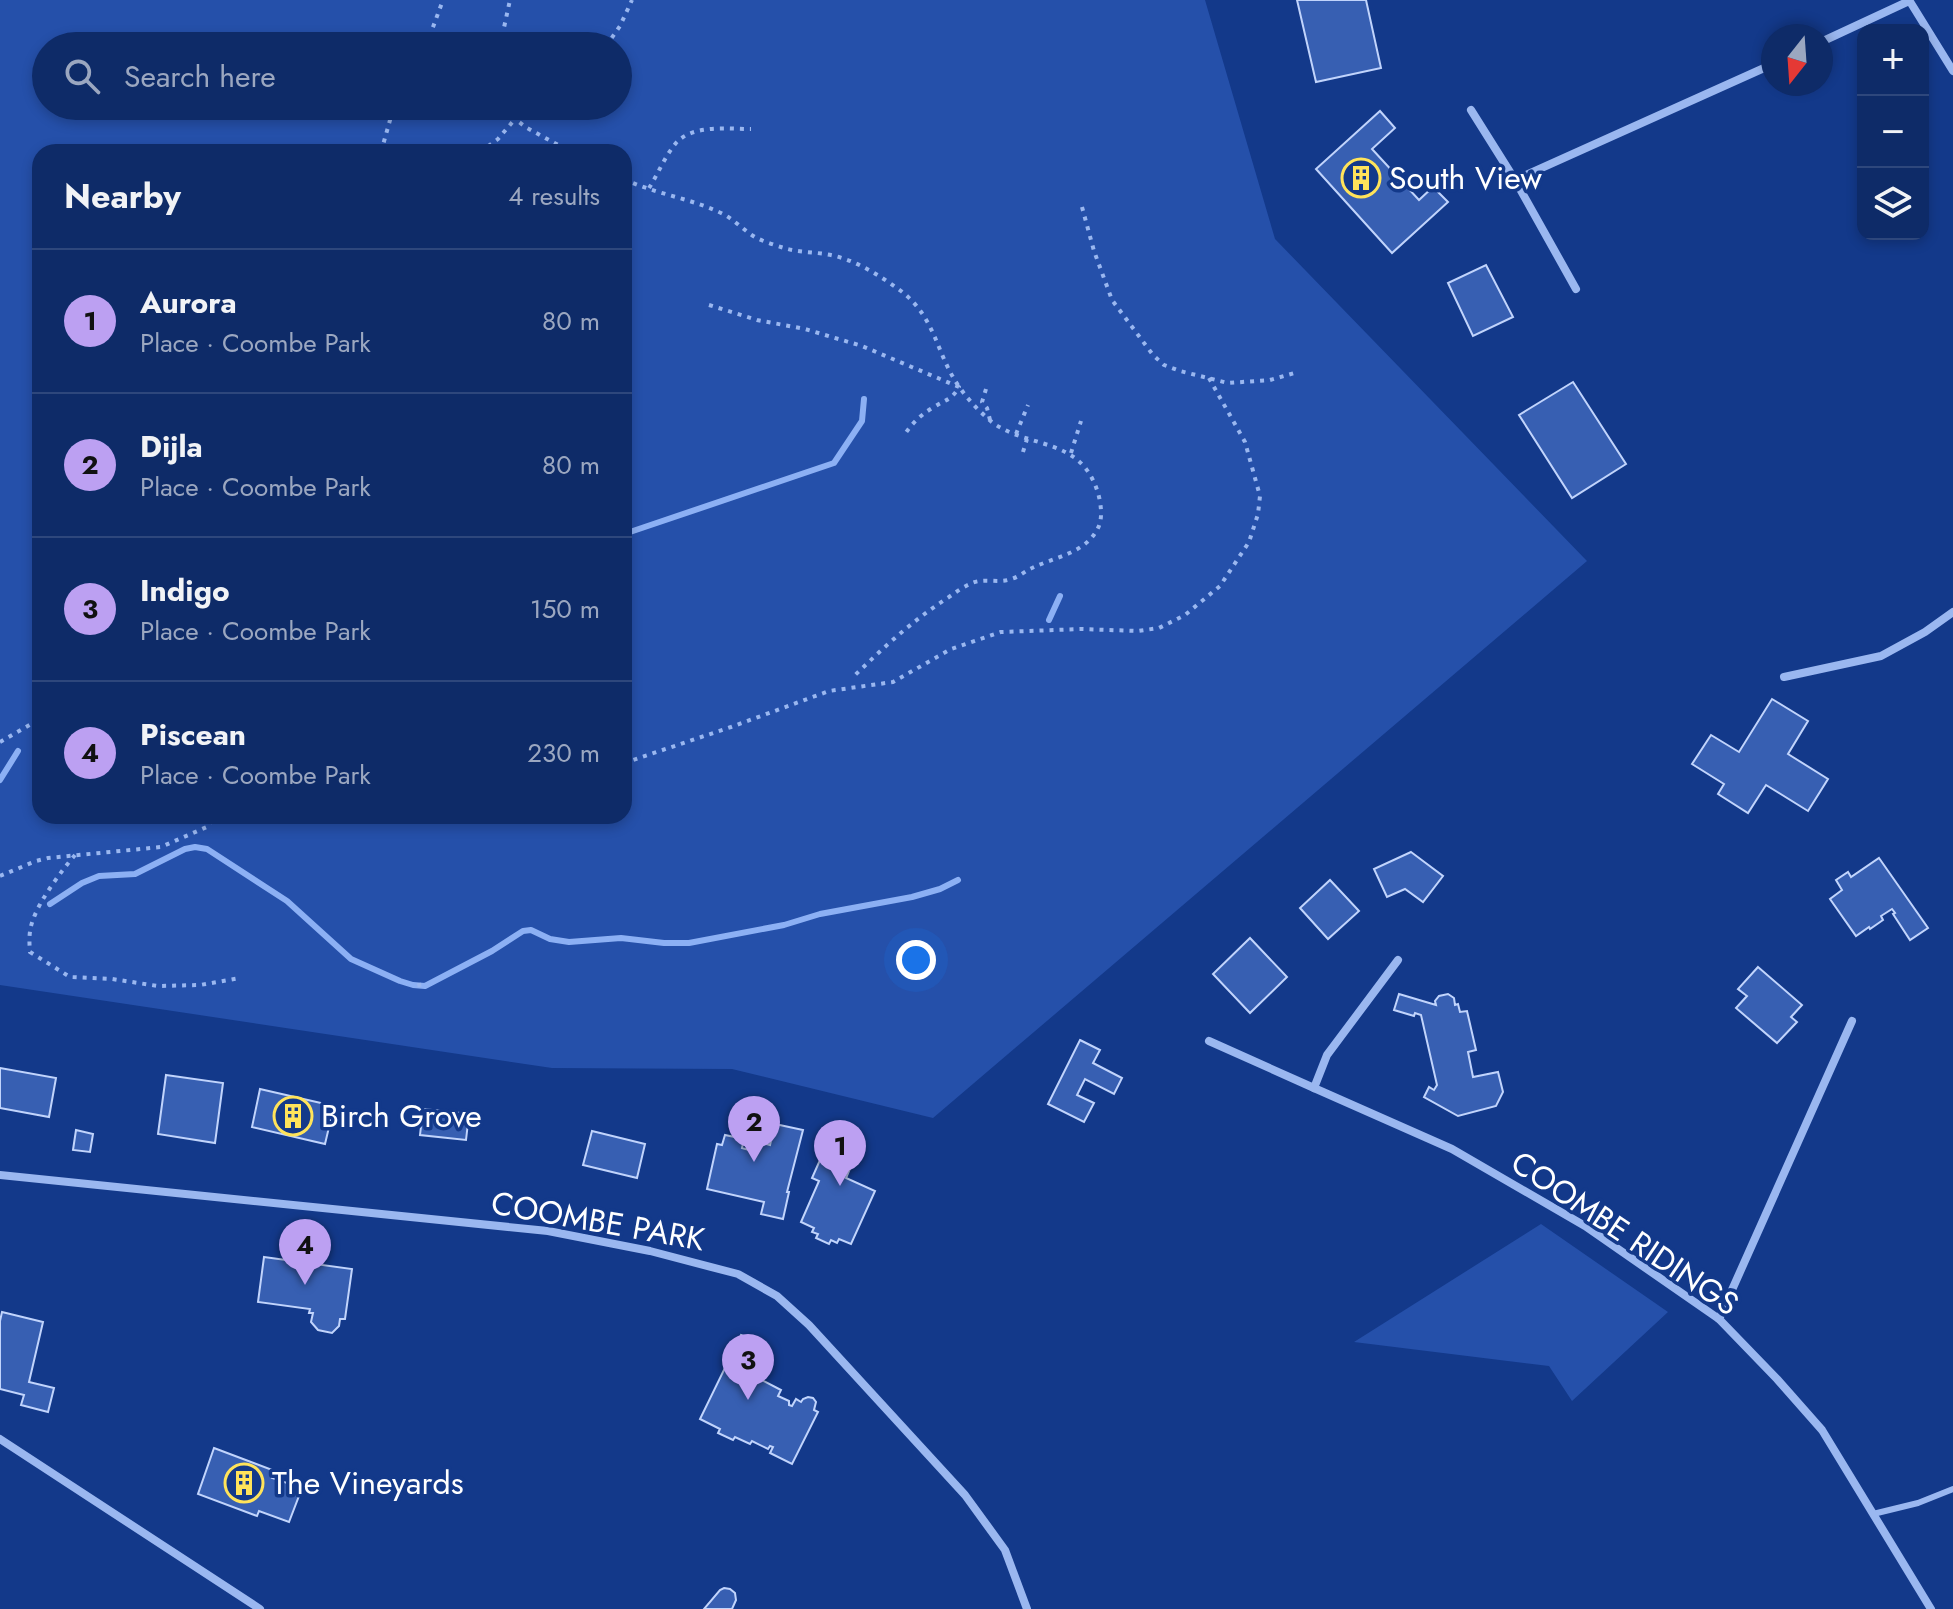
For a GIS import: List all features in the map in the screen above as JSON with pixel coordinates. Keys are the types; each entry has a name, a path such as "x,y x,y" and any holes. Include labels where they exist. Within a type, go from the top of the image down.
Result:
{"street":[{"path":"1833,36 1909,1 1953,71"},
{"path":"1515,180 1761,69"},
{"path":"1471,110 1515,180 1576,289"},
{"path":"1784,677 1881,656 1925,632 1953,612"},
{"path":"1314,1088 1327,1055 1398,960"},
{"path":"1719,1319 1852,1021"},
{"name":"COOMBE RIDINGS","path":"1209,1041 1452,1149 1585,1226 1719,1319 1822,1430 1931,1609"},
{"name":"COOMBE PARK","path":"0,1175 548,1231 650,1251 738,1274 777,1296 809,1325 965,1495 1005,1550 1027,1609"},
{"path":"0,1439 260,1609"}],"lane":[{"path":"1873,1514 1918,1503 1953,1489"}],"path":[{"path":"430,32 443,0"},
{"path":"503,32 510,0"},
{"path":"616,32 632,0"},
{"path":"383,144 390,120"},
{"path":"491,144 514,120"},
{"path":"516,120 556,144"},
{"path":"649,188 676,143 683,137 707,130 751,129"},
{"path":"632,182 719,212 756,238 802,252 840,258 870,271 902,292 917,306 934,332 959,387 990,420 1000,428 1071,453 1097,489 1100,526 1091,539 1010,580 970,583 924,613 852,678"},
{"path":"1082,207 1112,300 1164,365 1228,383 1270,380 1298,372"},
{"path":"709,305 862,346 959,387"},
{"path":"632,760 829,691 893,682 951,649 1001,632 1080,629 1138,631 1159,628 1185,615 1220,586 1249,542 1260,496 1245,442 1209,378"},
{"path":"905,434 921,416 953,397 959,387"},
{"path":"986,389 982,402 990,420"},
{"path":"1016,434 1028,405"},
{"path":"1071,453 1081,421"},
{"path":"1023,452 1027,439"},
{"path":"0,742 32,724"},
{"path":"2,873 48,858 161,847 209,824"},
{"path":"75,855 33,918 28,937 30,952 70,977 158,986 200,985 240,978"},
{"path":"419,983 420,990"}],"shaded area":[{"path":"0,0 1205,0 1275,239 1587,561 933,1118 732,1069 552,1068 0,985"},
{"path":"1541,1224 1668,1312 1572,1401 1549,1366 1354,1342"}],"building":[{"path":"1297,0 1366,0 1381,68 1316,82"},
{"name":"South View","path":"1380,111 1395,128 1372,149 1419,200 1433,187 1448,202 1392,253 1316,169"},
{"path":"1486,265 1513,317 1473,336 1448,283"},
{"path":"1573,382 1626,464 1572,498 1519,415"},
{"path":"1772,699 1808,721 1788,754 1828,779 1808,811 1766,785 1748,813 1718,794 1724,784 1692,764 1711,735 1739,752"},
{"path":"1411,852 1443,876 1423,902 1405,889 1387,897 1374,869"},
{"path":"1879,858 1928,928 1910,940 1892,909 1881,916 1883,920 1856,936 1830,899 1842,890 1836,880 1848,872 1851,877"},
{"path":"1330,880 1359,911 1328,939 1300,908"},
{"path":"1250,938 1287,977 1250,1013 1213,974"},
{"path":"1758,967 1802,1005 1791,1017 1797,1022 1777,1043 1736,1008 1747,996 1738,989"},
{"path":"1399,994 1436,1005 1439,996 1448,994 1454,998 1455,1005 1458,1004 1460,1012 1467,1011 1476,1050 1468,1052 1473,1077 1498,1072 1503,1092 1496,1106 1458,1116 1424,1097 1429,1087 1434,1090 1437,1085 1421,1015 1394,1010"},
{"path":"1080,1040 1100,1050 1093,1063 1122,1078 1114,1094 1085,1079 1077,1095 1094,1103 1084,1122 1048,1104"},
{"path":"0,1068 56,1078 49,1117 0,1108"},
{"path":"166,1075 223,1083 215,1143 158,1134"},
{"name":"Birch Grove","path":"260,1089 334,1106 325,1144 252,1127"},
{"path":"423,1109 469,1114 466,1140 420,1135"},
{"path":"775,1124 803,1130 783,1219 761,1214 764,1202 707,1189 717,1144 722,1145 725,1135 744,1139 742,1148 756,1152 758,1142 770,1145"},
{"path":"76,1130 93,1134 90,1152 73,1150"},
{"path":"592,1131 645,1144 637,1178 583,1165"},
{"path":"832,1133 860,1145 846,1178 875,1191 851,1244 839,1239 837,1243 831,1240 829,1244 816,1238 818,1234 812,1232 814,1228 801,1222 819,1181 812,1178"},
{"path":"264,1257 352,1269 345,1319 340,1319 339,1326 332,1333 318,1330 311,1322 313,1313 309,1313 310,1309 258,1302"},
{"path":"2,1312 43,1322 29,1382 54,1388 48,1412 21,1405 24,1395 0,1389"},
{"path":"741,1335 761,1345 747,1374 740,1371 736,1379 755,1385 758,1378 781,1390 778,1396 792,1406 796,1399 801,1402 808,1397 816,1402 814,1410 818,1412 792,1464 770,1453 773,1447 768,1449 735,1437 733,1440 700,1419"},
{"name":"The Vineyards","path":"214,1448 275,1471 272,1478 302,1488 289,1522 259,1511 257,1516 198,1494"},
{"path":"724,1588 735,1593 732,1609 704,1609 720,1590"}],"waterway":[{"path":"632,531 834,463 862,421 864,399"},
{"path":"1049,620 1060,596"},
{"path":"0,780 18,751"},
{"path":"50,904 99,876 135,874 185,849 207,849 287,901 351,959 400,981 425,986 523,931 531,930 550,939 569,942 621,938 689,943 912,897 958,880"}],"place":[{"name":"South View","path":"1361,178"},
{"name":"Birch Grove","path":"293,1116"},
{"name":"Dijla","path":"754,1162"},
{"name":"Aurora","path":"840,1186"},
{"name":"Piscean","path":"305,1285"},
{"name":"Indigo","path":"748,1400"},
{"name":"The Vineyards","path":"244,1483"}]}
